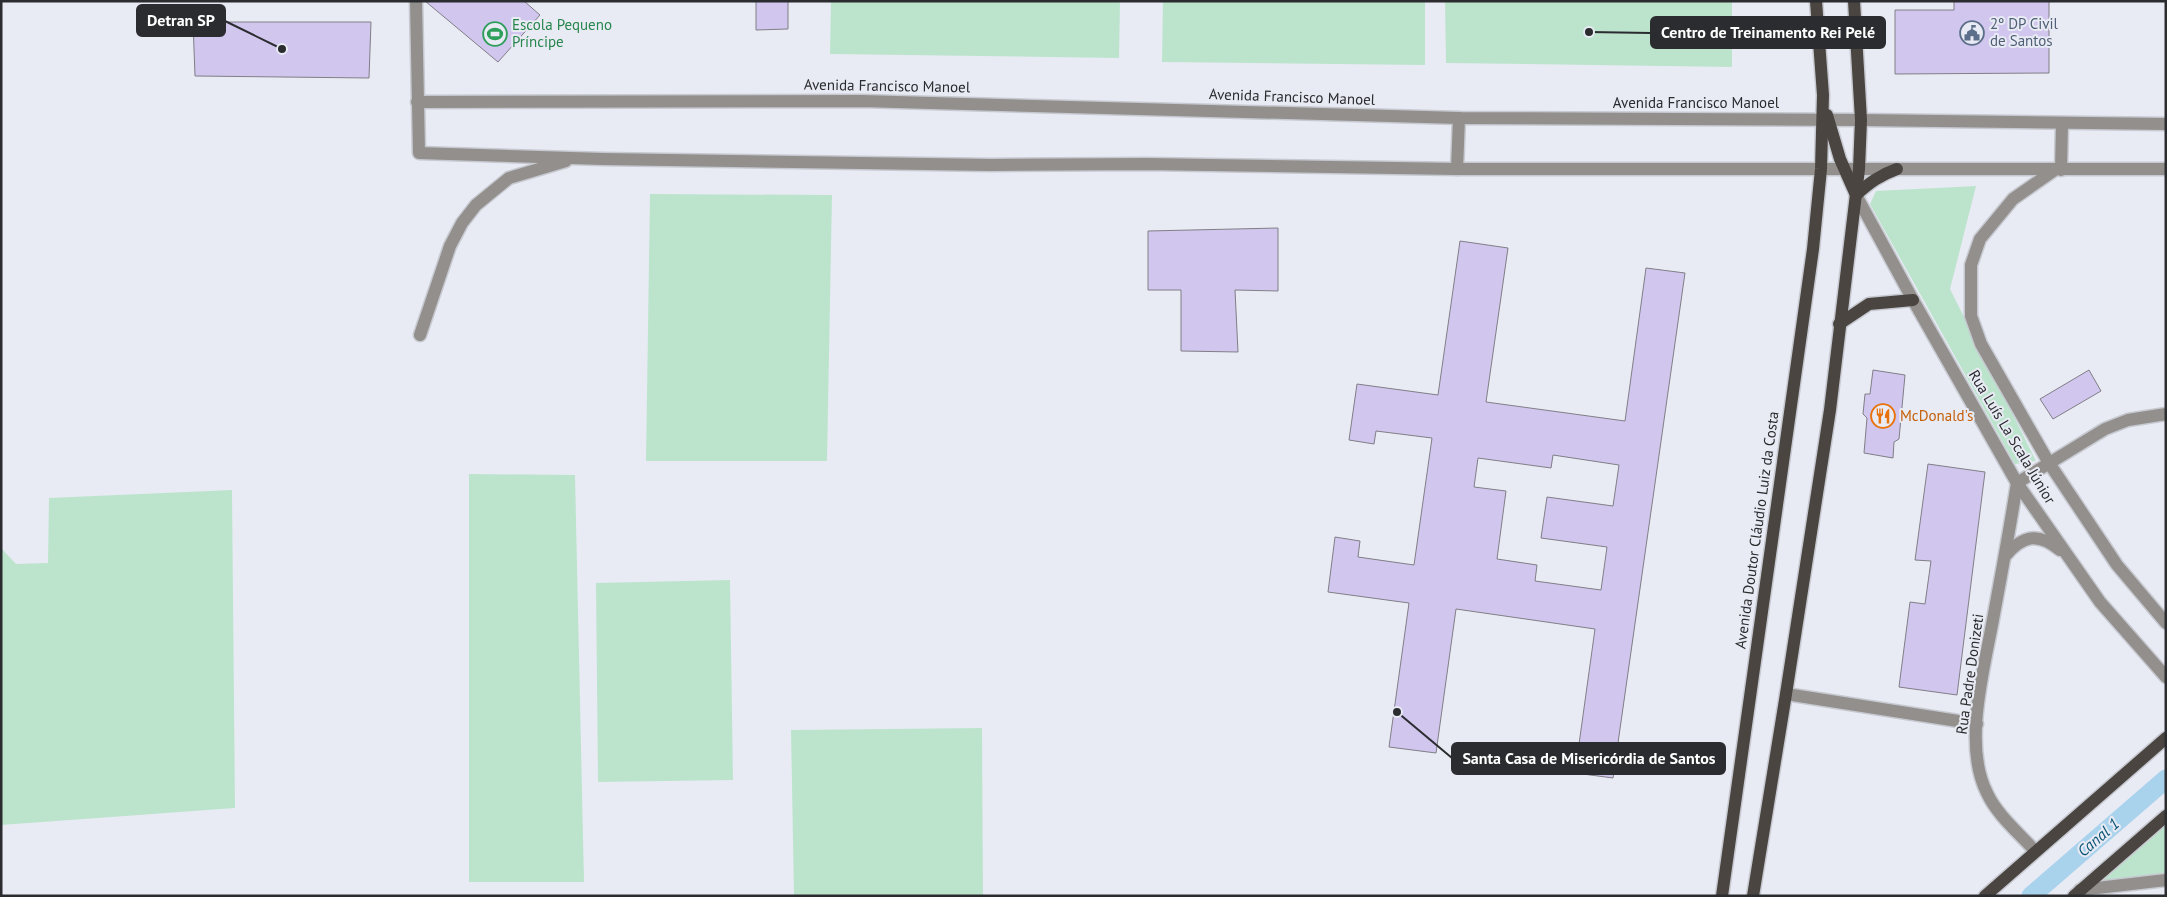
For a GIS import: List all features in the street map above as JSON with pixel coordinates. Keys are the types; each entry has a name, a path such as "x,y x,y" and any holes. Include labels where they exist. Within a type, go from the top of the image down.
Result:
{"main road":[{"path":"1816,1 1825,120 1856,195"},
{"path":"1753,896 1830,410 1839,324 1860,169 1861,120 1854,1"},
{"name":"Avenida Doutor Cláudio Luiz da Costa","path":"1722,896 1813,249 1825,120"},
{"path":"1856,195 1881,175 1897,169"},
{"path":"1839,324 1869,304 1913,300"},
{"path":"1985,896 2166,738"},
{"path":"2077,893 2166,816"}],"street":[{"path":"416,1 419,153 981,165 1458,164 1821,169 2059,165 2166,169"},
{"name":"Avenida Francisco Manoel","path":"417,107 862,101 1458,120 1861,120 2062,127 2166,124"},
{"path":"1458,120 1458,164"},
{"path":"2059,165 2062,127"},
{"path":"420,335 450,246 462,223 476,205 509,178 578,157"},
{"name":"Rua Luís La Scala Júnior","path":"2059,165 2013,199 1980,239 1971,265 1971,316 1981,344 2050,463 2117,565 2166,623"},
{"name":"Rua Luís La Scala Júnior","path":"1856,195 1913,300 2018,483 2100,602 2166,677"},
{"path":"2018,483 2117,423 2141,417 2166,414"},
{"name":"Rua Padre Donizeti","path":"2018,483 1976,724 1977,762 1986,793 1996,808 2036,851"},
{"path":"2005,556 2020,540 2034,538 2053,544 2068,556"},
{"path":"1786,694 1976,724"},
{"path":"2077,893 2166,880"}],"green space":[{"path":"831,1 1120,1 1119,58 830,54"},
{"path":"1163,1 1425,1 1425,65 1162,62"},
{"path":"1445,1 1732,1 1732,67 1446,63"},
{"path":"1976,186 1950,289 2036,461 2015,464 1870,204 1876,191"},
{"path":"650,194 832,195 827,461 646,461"},
{"path":"469,474 575,475 584,882 469,882"},
{"path":"232,490 235,808 1,825 1,548 16,564 48,563 49,498"},
{"path":"730,580 733,780 598,782 596,583"},
{"path":"982,728 983,896 794,896 791,730"},
{"path":"2166,824 2166,874 2094,884"}],"building":[{"name":"Escola Pequeno Príncipe","path":"425,1 524,1 540,15 498,62"},
{"path":"756,1 788,1 788,29 756,30"},
{"name":"2º DP Civil de Santos","path":"1954,1 2049,1 2049,73 1895,74 1895,10 1954,10"},
{"path":"193,22 371,22 369,78 195,76"},
{"path":"1278,228 1278,291 1235,290 1238,352 1181,351 1181,290 1148,290 1148,231"},
{"path":"1460,241 1508,248 1486,402 1625,421 1646,268 1685,273 1613,778 1575,773 1595,629 1456,609 1436,753 1389,747 1409,603 1328,592 1335,537 1360,541 1358,557 1414,565 1432,438 1376,431 1374,444 1349,440 1357,384 1438,395","holes":["1553,455 1619,465 1613,506 1547,497 1541,538 1607,547 1601,590 1535,581 1537,565 1497,559 1506,491 1474,487 1478,458 1551,468"]},
{"name":"McDonald's","path":"1873,370 1905,375 1899,439 1894,442 1893,458 1864,453 1867,418 1863,414 1865,394 1870,394"},
{"path":"2089,370 2101,391 2053,419 2040,399"},
{"path":"1928,464 1985,472 1957,695 1899,687 1910,602 1925,604 1931,561 1915,560"}],"waterway":[{"name":"Canal 1","path":"2031,896 2166,779"}],"place":[{"name":"Centro de Treinamento Rei Pelé","path":"1589,32"},
{"name":"2º DP Civil de Santos","path":"1972,33"},
{"name":"Escola Pequeno Príncipe","path":"495,34"},
{"name":"Detran SP","path":"282,49"},
{"name":"McDonald's","path":"1883,416"},
{"name":"Santa Casa de Misericórdia de Santos","path":"1397,712"}]}
